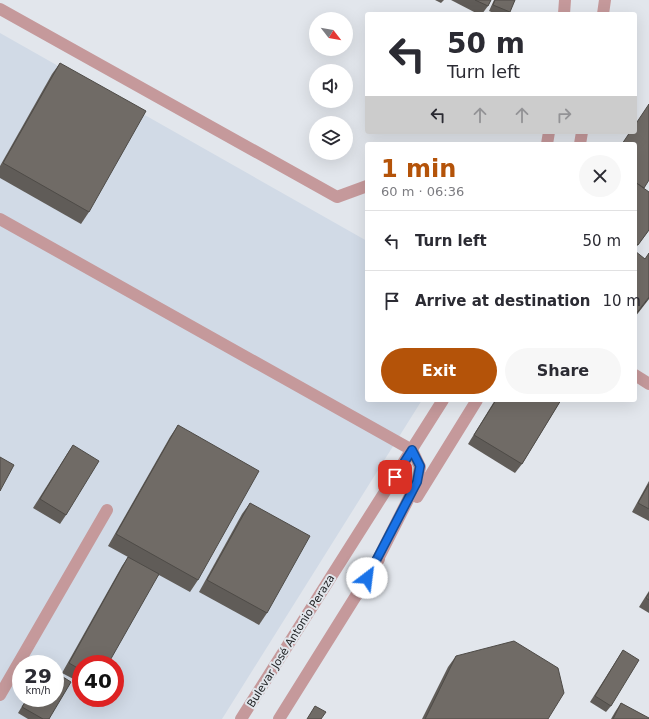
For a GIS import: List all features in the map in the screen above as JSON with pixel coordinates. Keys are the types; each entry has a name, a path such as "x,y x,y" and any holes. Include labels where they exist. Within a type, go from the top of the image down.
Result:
{"street":[{"path":"564,12 565,0"},
{"path":"603,12 605,0"},
{"path":"0,9 337,197 365,187"},
{"path":"0,219 412,450 420,466 417,482 375,565"},
{"path":"637,376 649,384"},
{"name":"Bulevar José Antonio Peraza","path":"241,719 442,402"},
{"path":"279,719 476,402"},
{"path":"0,695 107,510"}],"shaded area":[{"path":"0,33 365,240 365,402 421,402 222,719 0,719"}],"building":[{"path":"475,0 491,0 488,6"},
{"path":"495,0 515,0 510,12 493,5"},
{"path":"60,63 146,111 89,212 3,163"},
{"path":"649,104 649,180 644,188 637,183 637,142 623,142 629,134 637,134 637,122"},
{"path":"637,183 649,192 649,230 638,245"},
{"path":"637,253 645,259 649,253 649,297 637,312"},
{"path":"495,402 560,402 522,464 474,435"},
{"path":"178,425 259,471 198,580 116,534"},
{"path":"73,445 99,461 66,515 40,499"},
{"path":"0,457 14,465 0,491"},
{"path":"649,484 649,509 638,503"},
{"path":"250,503 310,536 267,613 207,580"},
{"path":"128,557 159,574 113,655 73,655"},
{"path":"649,593 649,600 646,598"},
{"path":"514,641 558,668 564,693 548,719 425,719 456,656"},
{"path":"623,650 639,660 611,706 595,696"},
{"path":"72,658 72,665 69,663"},
{"path":"64,678 71,682 64,694"},
{"path":"621,703 649,718 649,719 613,719"},
{"path":"315,706 326,712 321,719 307,719"},
{"path":"22,707 56,707 49,719 43,719"}],"route":[{"path":"367,578 417,482 420,466 412,450 395,477"}]}
